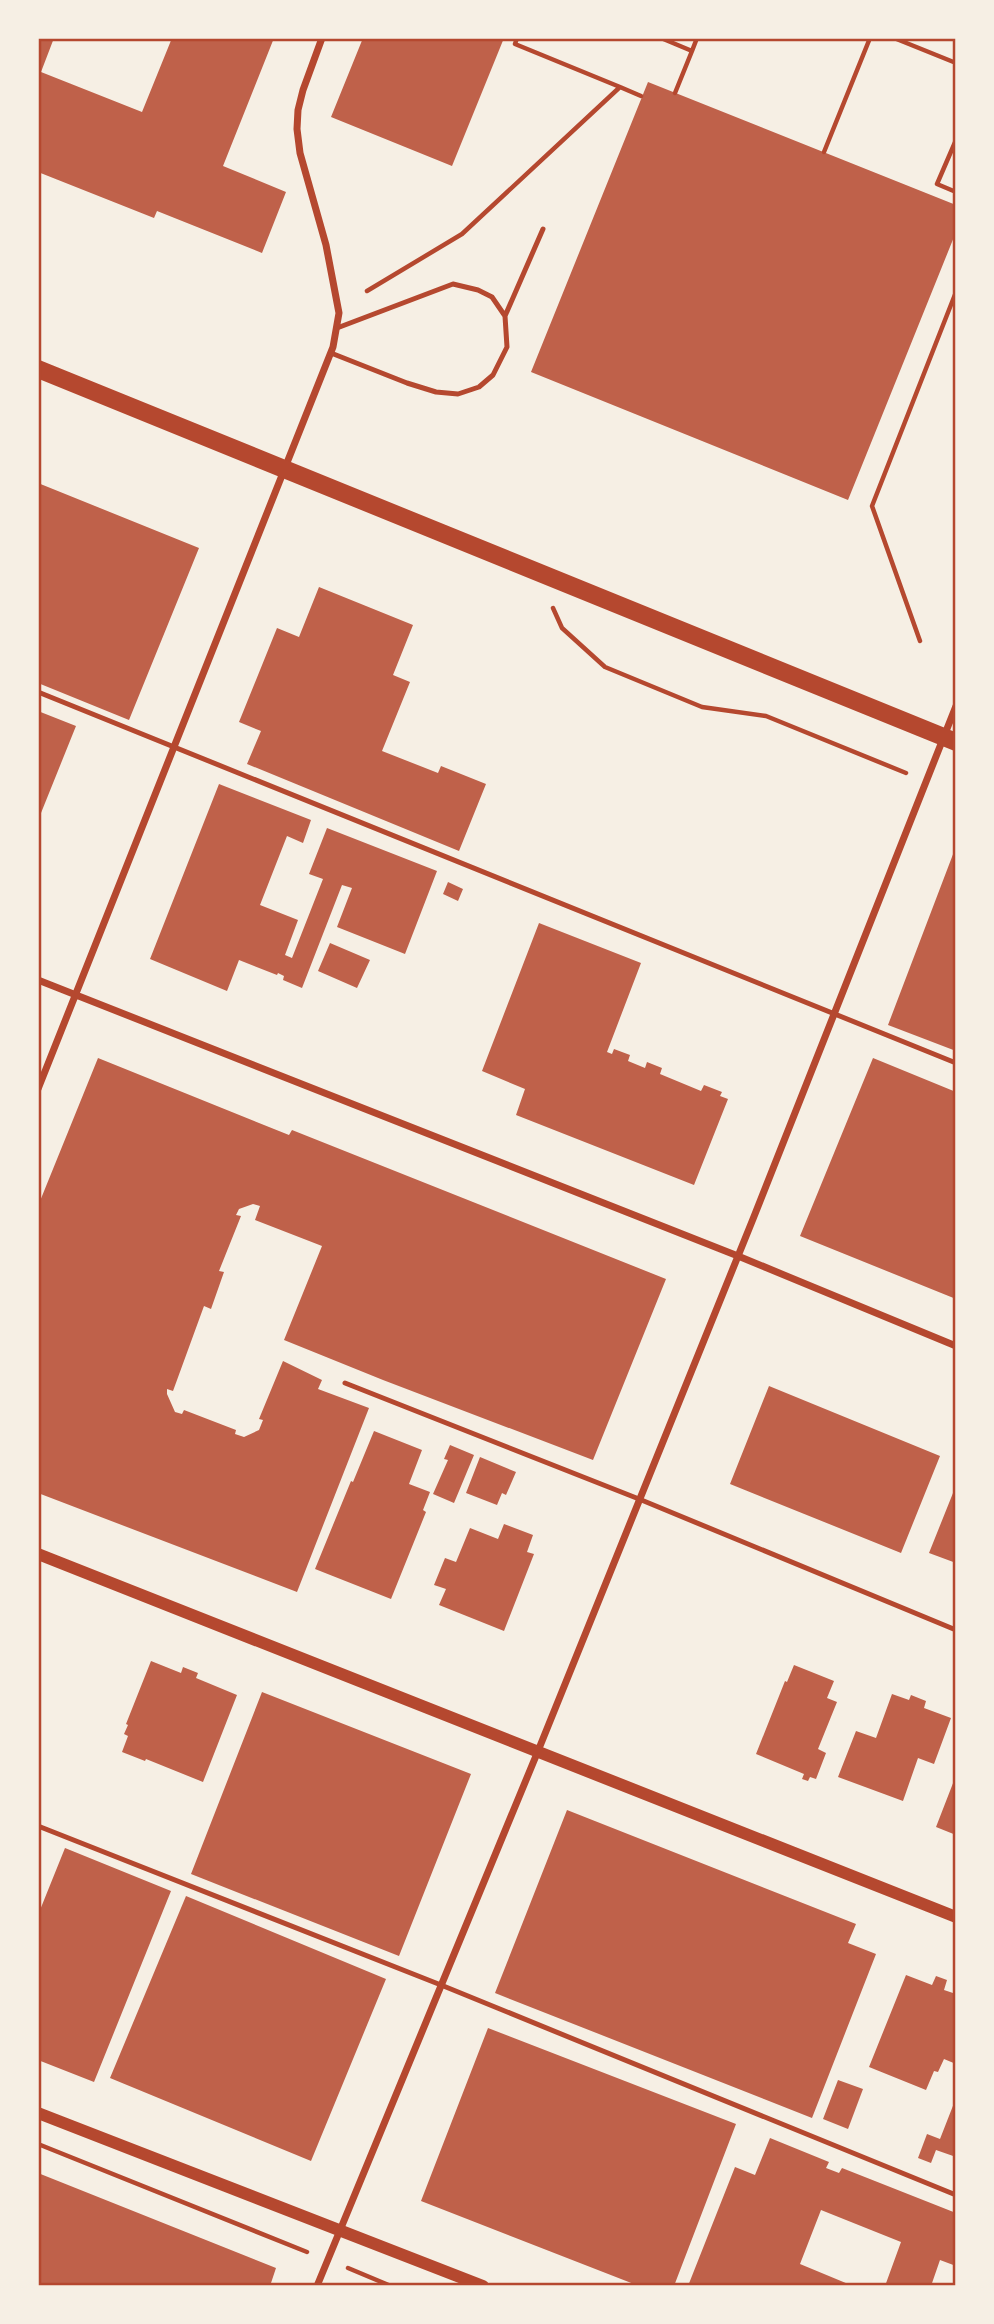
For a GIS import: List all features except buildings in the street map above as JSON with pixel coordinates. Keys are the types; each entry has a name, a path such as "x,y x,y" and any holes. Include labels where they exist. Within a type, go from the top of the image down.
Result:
{"main road":[{"path":"38,369 949,740"}],"street":[{"path":"38,1088 331,353 339,313 326,245 300,153 297,129 303,90 323,38"},
{"path":"317,2286 538,1752 834,1013 949,740 956,706"},
{"path":"38,980 738,1256 956,1346"},
{"path":"38,1554 956,1917"},
{"path":"39,2114 340,2228 483,2286"}],"lane":[{"path":"331,353 436,392 458,394 479,387 493,375 507,347 505,316 543,229"},
{"path":"337,328 453,284 478,290 492,297 505,316"},
{"path":"38,692 956,1062"},
{"path":"345,1383 639,1499 956,1630"},
{"path":"38,1826 441,1985 956,2195"}],"path":[{"path":"517,38 514,44 641,96"},
{"path":"661,38 692,51"},
{"path":"675,93 697,38"},
{"path":"824,152 870,38"},
{"path":"894,38 956,63"},
{"path":"366,292 462,234 620,87"},
{"path":"956,140 937,184 956,192"},
{"path":"920,641 872,506 956,292"},
{"path":"538,572 562,628 605,667 702,707 766,716 893,767"},
{"path":"38,2144 391,2286"}]}
